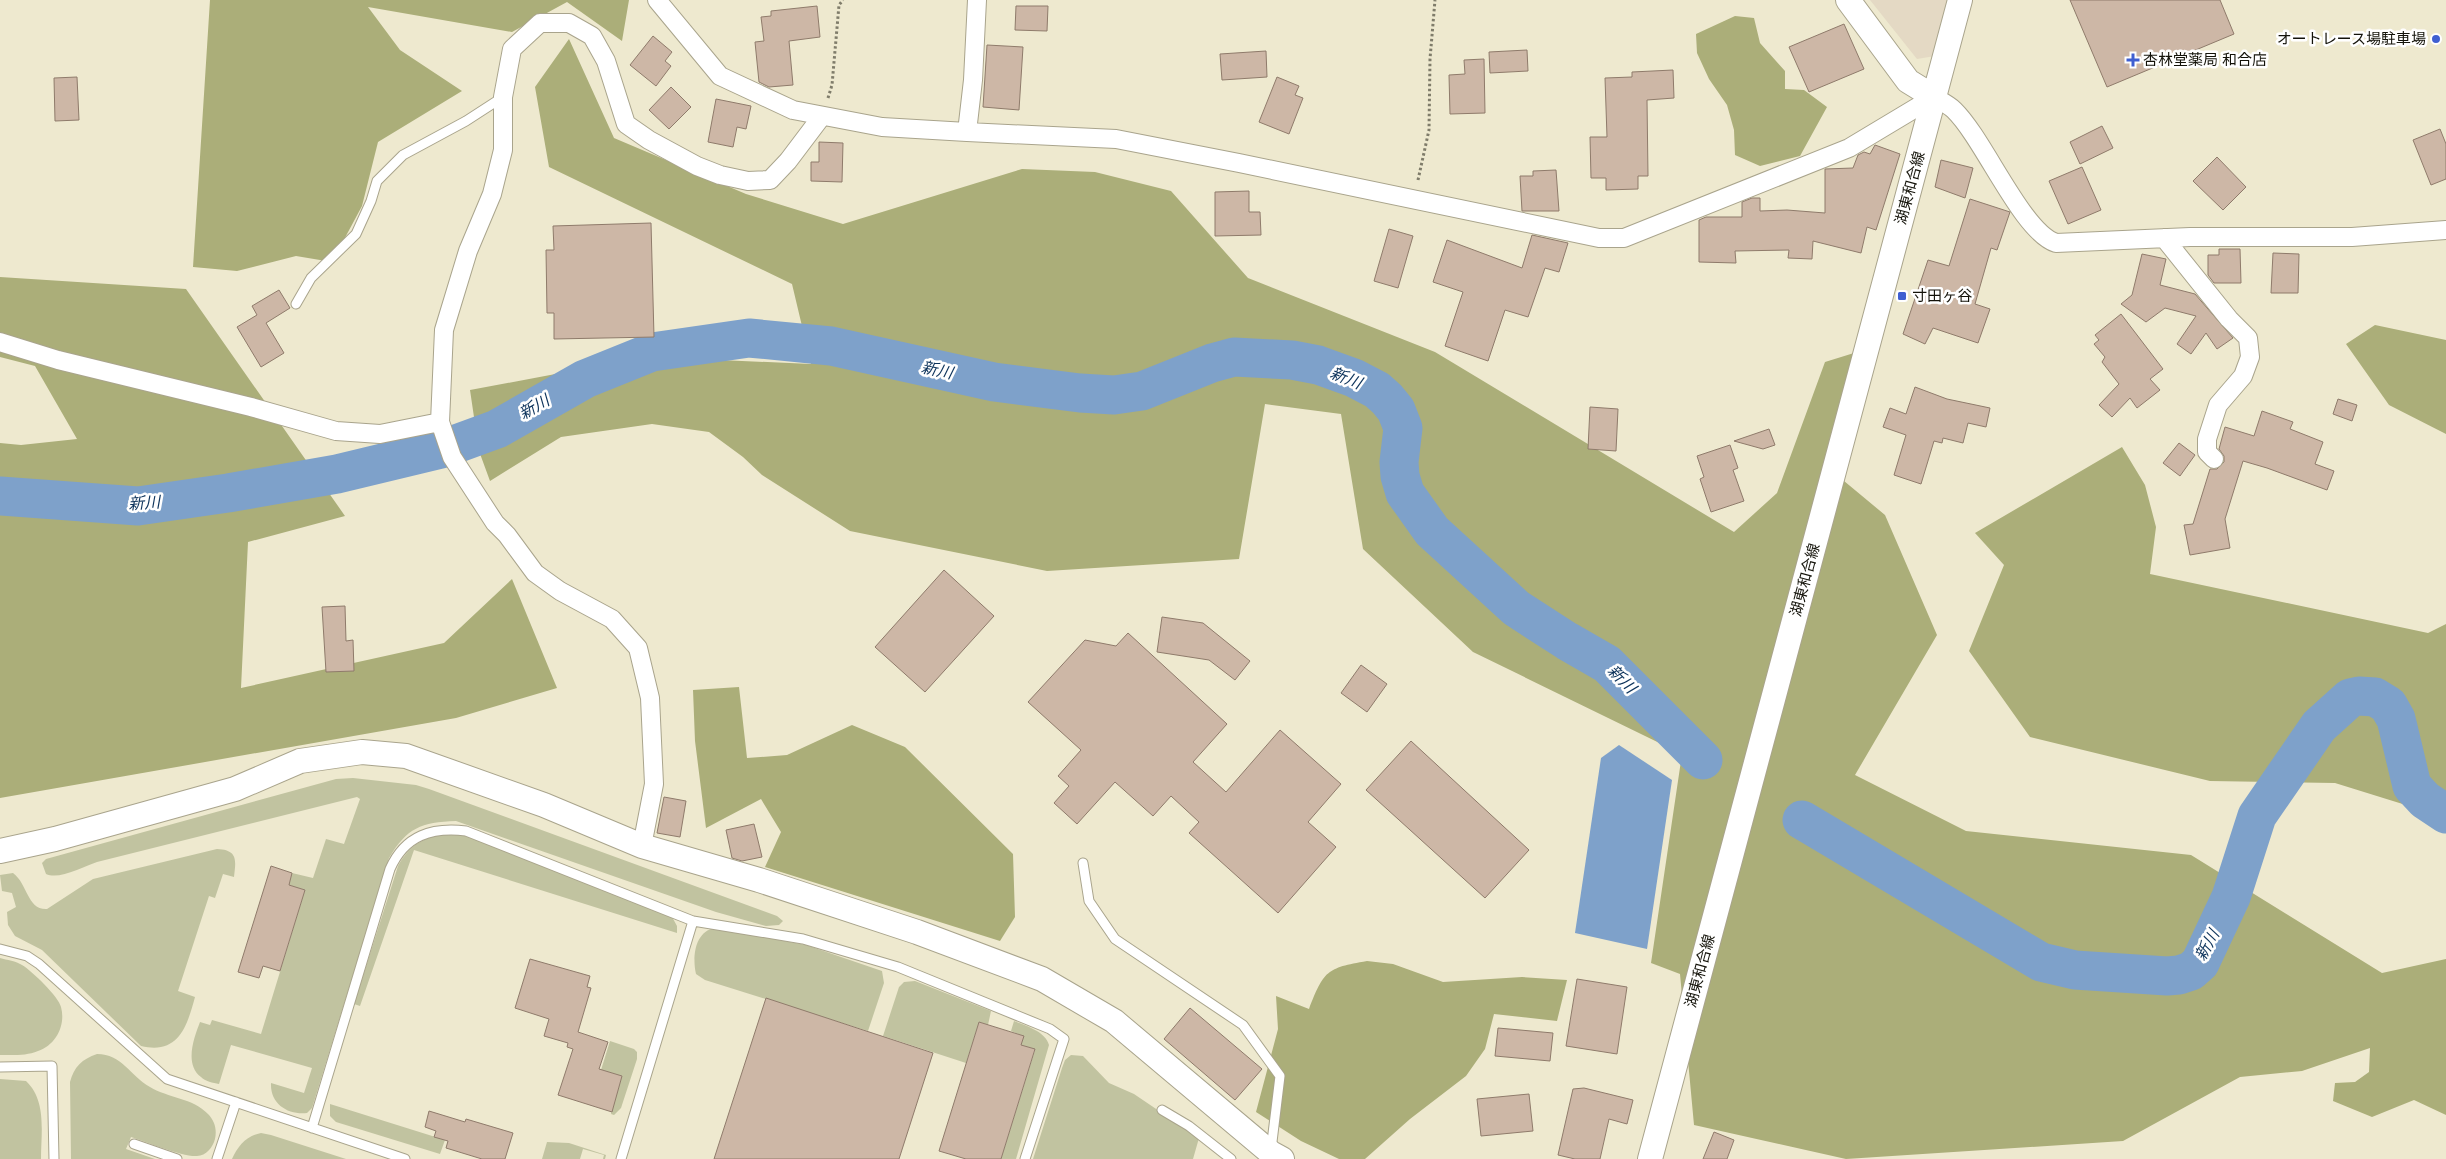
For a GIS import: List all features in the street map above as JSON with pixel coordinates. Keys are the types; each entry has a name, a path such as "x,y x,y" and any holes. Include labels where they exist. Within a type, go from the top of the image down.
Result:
{"street":[{"path":"657,0 720,76 794,110 882,127 1116,140 1599,238 1624,238 1849,148 1934,98"},
{"path":"967,132 973,80 977,0"},
{"path":"1848,0 1908,81 1954,110 1995,167 2033,227 2048,240 2056,243 2077,244 2164,238 2352,237 2446,230"},
{"name":"湖東和合線","path":"1650,1159 1960,0"},
{"path":"642,846 654,784 650,698 638,648 612,619 560,591 535,573 507,535 495,523 452,456 441,425 444,330 468,251 492,194 503,150 503,97 512,49 540,23 569,23 592,36 606,61 626,124 649,140 697,166 720,175 748,181 770,180 822,116"},
{"path":"2164,238 2229,319 2248,338 2250,357 2243,376 2218,405 2207,440 2208,452 2214,459"},
{"path":"0,342 58,360 251,407 336,431 380,434 441,425"},
{"path":"0,851 55,839 234,789 300,761 362,752 406,756 544,805 642,846 768,883 917,932 1042,979 1114,1020 1276,1156"}],"lane":[{"path":"296,304 311,278 356,234 371,201 377,181 404,156 466,121 503,97"},
{"path":"312,1128 390,869 395,858 410,842 423,833 447,829 466,831 693,920 803,939 898,967 1050,1029 1064,1039 1025,1159"},
{"path":"1083,863 1089,901 1116,938 1243,1025 1280,1076 1276,1156"},
{"path":"621,1159 693,920"},
{"path":"0,949 27,956 39,964 167,1079 405,1159"},
{"path":"0,1067 52,1066 54,1159"},
{"path":"217,1159 236,1102"},
{"path":"1162,1110 1189,1126 1231,1159"},
{"path":"134,1144 176,1159"}],"path":[{"path":"822,116 832,86 840,5 843,0"},
{"path":"1414,199 1428,130 1430,59 1435,0"}],"shaded area":[{"path":"1870,0 1949,0 1935,56 1917,59"}],"green space":[{"path":"210,0 629,0 622,41 567,2 512,32 368,7 400,50 462,91 378,142 362,206 332,262 296,256 237,271 193,267"},
{"path":"1735,16 1754,18 1760,43 1785,71 1785,89 1804,90 1827,107 1800,156 1760,166 1735,155 1734,130 1727,105 1709,79 1697,53 1696,34"},
{"path":"569,39 614,138 746,194 843,224 1022,169 1095,172 1171,191 1248,278 1435,352 1734,532 1777,493 1825,362 1854,353 1826,466 1885,515 1937,635 1855,775 1966,831 2191,855 2382,973 2446,959 2446,1115 2414,1100 2372,1117 2333,1101 2335,1083 2355,1082 2369,1072 2370,1048 2302,1071 2240,1077 2123,1141 1846,1159 1694,1125 1680,974 1651,963 1682,754 1473,652 1363,549 1341,414 1265,404 1239,559 1047,571 850,531 762,475 743,457 709,432 652,424 561,437 490,481 479,451 470,390 566,372 720,360 811,364 792,284 549,167 535,87"},
{"path":"0,277 186,289 345,516 248,542 241,688 444,643 512,579 557,688 456,718 0,798 0,443 21,445 77,439 35,366 0,357"},
{"path":"2375,325 2446,340 2446,434 2389,405 2346,344"},
{"path":"2122,447 2145,485 2156,527 2150,574 2428,633 2446,624 2446,821 2438,815 2335,783 2210,781 2030,737 1969,651 2004,565 1975,533"},
{"path":"739,687 747,758 787,755 852,725 905,747 1013,854 1015,917 1000,941 765,867 781,832 761,799 706,828 695,741 693,690"},
{"path":"353,778 416,785 429,789 777,916 783,921 779,925 766,926 716,912 456,821 424,825 409,833 389,858 312,1108 307,1113 300,1113 282,1107 274,1097 271,1083 304,1093 312,1068 231,1045 219,1084 205,1080 196,1072 192,1058 193,1043 200,1022 210,1025 212,1020 261,1034 305,890 289,885 292,873 313,878 326,839 344,844 360,799 357,797 97,862 64,874 46,874 42,863 46,859 336,779"},
{"path":"451,834 466,835 671,915 677,926 677,933 414,850 360,1006 354,1004 398,866 408,852 420,842"},
{"path":"217,849 229,851 234,857 234,877 223,874 215,898 209,896 178,991 195,997 189,1018 179,1036 173,1042 164,1046 154,1048 141,1046 42,950 15,936 8,925 7,912 16,907 12,893 2,891 0,875 13,873 22,883 31,901 40,908 47,909 93,879"},
{"path":"715,928 806,945 882,971 884,983 868,1031 705,980 696,974 694,960 696,946 703,934"},
{"path":"0,958 17,962 26,968 50,991 61,1007 61,1027 55,1039 44,1048 33,1053 0,1055"},
{"path":"1367,961 1393,964 1443,982 1522,977 1567,980 1557,1021 1494,1014 1485,1049 1466,1076 1410,1119 1365,1159 1339,1159 1301,1141 1256,1112 1278,1029 1276,996 1309,1009 1319,986 1328,973 1343,966"},
{"path":"915,981 991,1011 988,1025 979,1022 966,1063 883,1036 899,987 904,982"},
{"path":"1014,1021 1044,1036 1049,1045 1016,1159 1001,1159 1035,1050 1021,1045 1023,1036 1011,1031"},
{"path":"610,1041 634,1049 637,1052 637,1059 621,1108 614,1115 611,1114 622,1076 601,1070"},
{"path":"97,1054 113,1057 150,1087 188,1101 208,1114 216,1129 213,1145 209,1150 200,1156 191,1156 131,1137 126,1149 155,1159 71,1159 70,1082 79,1064"},
{"path":"1071,1055 1083,1056 1109,1083 1134,1094 1199,1138 1193,1159 1033,1159 1062,1068 1065,1060"},
{"path":"0,1079 26,1081 33,1089 40,1107 42,1128 41,1159 0,1159"},
{"path":"330,1104 445,1140 440,1154 336,1122 330,1116"},
{"path":"261,1133 346,1159 232,1159 243,1142 251,1136"},
{"path":"547,1142 569,1143 606,1155 605,1159 603,1159 604,1155 583,1149 580,1159 542,1159"}],"water":[{"path":"1619,745 1672,780 1647,949 1575,933 1601,758"}],"building":[{"name":"杏林堂薬局 和合店","path":"2070,0 2220,0 2234,34 2107,87"},
{"path":"817,6 820,37 789,41 793,85 769,87 759,82 755,42 764,41 761,17 771,16 771,11"},
{"path":"1016,6 1048,6 1047,31 1015,30"},
{"path":"1844,24 1864,69 1809,92 1789,47"},
{"path":"653,36 672,52 665,61 671,66 656,86 630,65"},
{"path":"987,45 1023,47 1019,110 983,107"},
{"path":"1527,50 1528,71 1490,73 1489,52"},
{"path":"1266,51 1267,77 1222,80 1220,54"},
{"path":"1484,59 1485,113 1450,114 1449,75 1465,74 1464,60"},
{"path":"1673,70 1674,98 1647,100 1648,176 1638,176 1638,189 1606,190 1606,178 1591,178 1590,137 1607,137 1605,78 1632,77 1632,72"},
{"path":"77,77 79,120 55,121 54,78"},
{"path":"1277,77 1299,86 1295,95 1303,98 1289,134 1259,122"},
{"path":"671,87 691,107 669,129 649,110"},
{"path":"716,99 751,106 746,129 737,127 733,147 708,142"},
{"path":"2102,126 2113,148 2080,164 2070,142"},
{"path":"2440,129 2446,144 2446,179 2431,185 2413,140"},
{"path":"819,142 843,143 842,182 811,181 811,162 819,162"},
{"path":"1875,145 1900,154 1876,230 1867,227 1861,253 1813,241 1812,259 1788,258 1789,250 1735,251 1736,263 1699,262 1699,220 1706,217 1742,217 1742,202 1752,198 1760,198 1760,211 1787,210 1825,213 1825,169 1853,168 1858,155 1864,152 1870,154"},
{"path":"2217,157 2246,187 2223,210 2193,181"},
{"path":"1941,160 1973,168 1965,198 1935,187"},
{"path":"2082,167 2101,210 2068,224 2049,181"},
{"path":"1556,170 1559,211 1522,211 1520,176 1533,176 1533,171"},
{"path":"1249,191 1249,212 1260,212 1261,235 1215,236 1215,192"},
{"path":"1970,199 2010,212 1997,250 1991,248 1975,304 1990,309 1978,343 1933,328 1925,344 1903,334 1928,260 1949,266"},
{"path":"651,223 654,337 554,339 554,313 547,313 546,250 554,250 553,226"},
{"path":"1389,229 1413,236 1398,288 1374,281"},
{"path":"1532,235 1568,243 1559,272 1545,268 1528,317 1505,310 1488,361 1445,346 1463,292 1433,282 1447,240 1522,268"},
{"path":"2219,249 2240,249 2241,283 2214,283 2208,275 2208,255 2219,255"},
{"path":"2273,253 2299,254 2298,293 2271,293"},
{"path":"2142,254 2166,259 2160,285 2195,294 2233,338 2217,349 2206,333 2191,354 2177,344 2196,316 2165,308 2146,322 2121,304 2132,295"},
{"path":"279,290 290,308 266,323 284,353 261,367 237,327 257,315 252,306"},
{"path":"2121,314 2163,369 2150,379 2160,390 2137,408 2130,398 2112,417 2099,405 2119,384 2102,362 2105,357 2094,344 2099,340 2095,335"},
{"path":"1915,387 1947,399 1990,408 1986,427 1968,423 1963,443 1943,438 1942,443 1934,441 1921,484 1894,475 1906,435 1883,427 1890,408 1906,414"},
{"path":"2338,399 2357,405 2352,421 2333,414"},
{"path":"1590,407 1618,409 1616,451 1588,449"},
{"path":"2262,411 2293,422 2290,429 2323,442 2315,464 2334,471 2327,490 2243,461 2225,519 2230,548 2190,555 2184,525 2193,524 2210,469 2217,469 2224,462 2224,456 2219,449 2225,427 2254,436"},
{"path":"1769,429 1775,445 1763,449 1734,441"},
{"path":"2179,443 2195,455 2180,476 2163,463"},
{"path":"1730,445 1738,468 1733,470 1744,501 1711,512 1700,479 1704,477 1697,456"},
{"path":"944,570 994,616 925,692 875,647"},
{"path":"345,606 346,641 353,640 354,671 326,672 322,607"},
{"path":"1162,617 1203,623 1250,661 1235,680 1209,660 1157,652"},
{"path":"1128,633 1227,724 1193,762 1226,792 1280,730 1341,784 1308,822 1336,847 1278,913 1189,833 1199,822 1171,796 1153,816 1115,782 1077,824 1054,803 1069,786 1058,776 1081,750 1028,702 1085,640 1116,646"},
{"path":"1361,665 1387,684 1367,712 1341,693"},
{"path":"1411,741 1529,850 1485,898 1366,790"},
{"path":"664,797 686,801 680,837 657,833"},
{"path":"754,824 762,857 742,861 732,858 726,830"},
{"path":"271,866 292,873 289,885 305,890 280,971 263,966 259,978 238,972"},
{"path":"530,959 590,976 587,987 591,988 578,1032 608,1042 599,1069 622,1076 612,1112 558,1095 573,1049 567,1047 568,1043 544,1036 549,1019 515,1008"},
{"path":"1577,979 1627,987 1617,1054 1566,1046"},
{"path":"766,998 933,1053 899,1159 714,1159"},
{"path":"1190,1008 1262,1069 1235,1100 1164,1039"},
{"path":"979,1022 1024,1036 1021,1045 1035,1049 1001,1159 966,1159 939,1151"},
{"path":"1498,1028 1553,1033 1550,1061 1495,1056"},
{"path":"1584,1088 1633,1100 1627,1124 1609,1119 1600,1159 1575,1159 1558,1155 1573,1089"},
{"path":"1529,1094 1533,1131 1481,1136 1477,1099"},
{"path":"429,1111 465,1122 466,1119 513,1133 505,1159 482,1159 446,1148 448,1141 434,1137 436,1131 425,1127"},
{"path":"1714,1132 1734,1140 1727,1159 1703,1159"}],"waterway":[{"name":"新川","path":"0,496 138,506 337,474 445,448 497,429 585,379 652,352 749,338 831,346 994,382 1080,393 1114,395 1142,391 1212,363 1234,357 1292,360 1318,365 1354,378 1377,390 1387,399 1396,410 1403,428 1399,462 1400,476 1405,493 1432,531 1516,608 1607,664 1703,760"},
{"name":"新川","path":"1802,820 2041,962 2075,970 2167,976 2191,971 2200,963 2231,897 2257,816 2319,726 2350,698 2359,696 2375,697 2388,705 2396,719 2412,786 2425,800 2446,814"}],"place":[{"name":"オートレース場駐車場","path":"2436,39"},
{"name":"杏林堂薬局 和合店","path":"2133,60"},
{"name":"寸田ヶ谷","path":"1902,296"}]}
